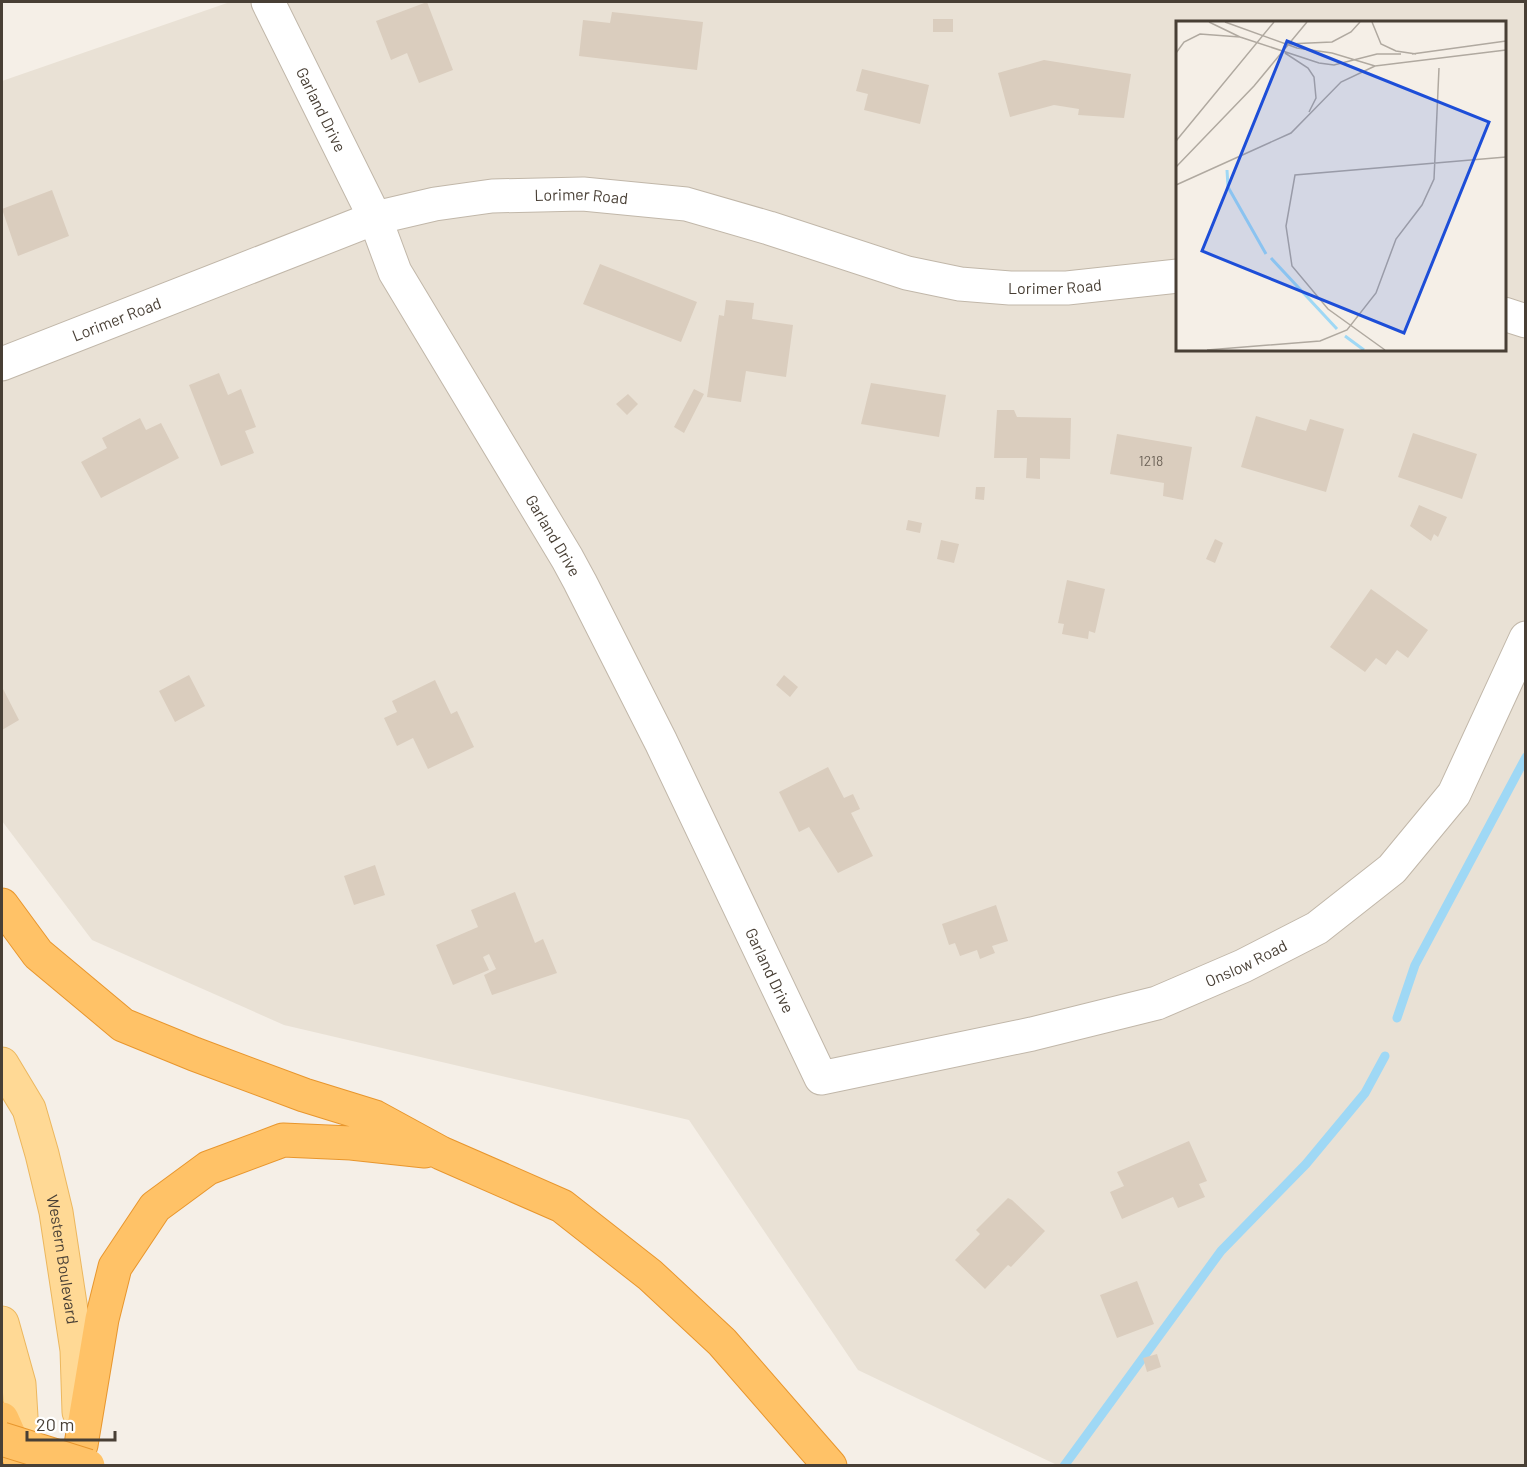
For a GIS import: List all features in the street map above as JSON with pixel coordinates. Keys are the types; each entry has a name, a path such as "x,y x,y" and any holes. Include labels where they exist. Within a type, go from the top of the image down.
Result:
{"highway":[{"path":"2,905 38,954 123,1025 304,1095 375,1117 441,1153 562,1206 650,1275 722,1342 830,1466"},
{"path":"2,1439 83,1459 102,1319 114,1267 155,1207 208,1168 283,1140 351,1143 441,1153"},
{"path":"2,1419 24,1466"}],"main road":[{"name":"Western Boulevard","path":"2,1064 28,1109 56,1212 76,1350 83,1459"},
{"path":"2,1323 19,1384 24,1466"}],"street":[{"name":"Garland Drive","path":"268,2 375,218 395,272 580,582 661,742 821,1078"},
{"name":"Lorimer Road","path":"2,364 375,218 435,204 492,196 583,194 686,204 769,228 907,273 960,284 1010,288 1067,288 1176,276"},
{"path":"1506,315 1526,321"},
{"name":"Onslow Road","path":"821,1078 1032,1034 1158,1003 1243,966 1317,928 1392,869 1454,794 1526,638"}],"shaded area":[{"path":"230,2 1525,2 1525,1465 1057,1465 858,1370 689,1120 284,1025 92,940 2,821 2,81"}],"building":[{"path":"427,2 453,70 419,83 407,53 391,60 376,21"},
{"path":"612,12 703,22 697,70 579,56 583,20 610,23"},
{"path":"933,19 953,19 953,32 933,32"},
{"path":"1044,60 1131,74 1124,118 1078,115 1079,109 1054,105 1010,117 998,73"},
{"path":"862,69 929,85 920,124 864,110 868,94 856,91"},
{"path":"52,190 69,236 18,256 2,209"},
{"path":"600,264 697,302 681,342 583,304"},
{"path":"726,300 754,303 752,319 793,325 786,377 746,371 741,402 707,397 719,315 724,316"},
{"path":"219,373 228,395 241,389 256,427 245,431 254,453 221,466 189,385"},
{"path":"871,383 946,395 939,437 861,424"},
{"path":"694,389 704,394 684,433 674,427"},
{"path":"628,394 638,404 627,415 616,404"},
{"path":"997,410 1014,410 1017,417 1071,418 1070,459 1040,458 1040,479 1026,478 1027,458 994,458"},
{"path":"1256,416 1306,431 1310,419 1344,429 1326,492 1241,467"},
{"path":"140,418 146,430 161,423 179,458 101,498 81,462 107,448 102,438"},
{"path":"1413,433 1477,454 1462,499 1398,477"},
{"path":"1117,434 1192,447 1183,500 1163,496 1164,483 1110,474"},
{"path":"976,487 985,487 984,500 975,499"},
{"path":"1419,505 1447,517 1438,537 1434,534 1431,541 1410,526"},
{"path":"908,520 922,523 920,533 906,530"},
{"path":"1215,539 1223,543 1215,563 1206,559"},
{"path":"941,540 959,544 954,563 937,559"},
{"path":"1067,580 1105,589 1095,633 1089,631 1088,639 1062,634 1064,624 1058,623"},
{"path":"1371,589 1428,630 1408,658 1397,650 1386,665 1376,658 1365,672 1330,647"},
{"path":"189,675 205,706 175,722 159,691"},
{"path":"784,675 798,687 790,697 776,685"},
{"path":"435,680 451,714 457,711 474,747 428,769 413,738 397,746 384,718 397,712 392,701"},
{"path":"2,687 19,720 2,730"},
{"path":"828,767 844,798 853,794 860,809 851,813 873,856 838,873 809,827 799,832 779,792"},
{"path":"375,865 385,895 354,905 344,876"},
{"path":"515,892 535,943 543,939 557,973 492,995 484,975 496,969 489,954 483,957 489,970 453,985 436,945 478,927 471,910"},
{"path":"996,905 1008,941 992,946 995,953 980,959 977,950 960,956 955,943 949,945 942,924"},
{"path":"1189,1141 1207,1181 1199,1184 1205,1197 1178,1208 1173,1197 1122,1219 1110,1192 1124,1186 1117,1172"},
{"path":"1008,1198 1045,1231 1011,1267 1008,1265 985,1289 955,1260 980,1234 976,1230"},
{"path":"1137,1281 1154,1324 1117,1338 1100,1295"},
{"path":"1157,1354 1161,1367 1147,1372 1143,1358"}],"waterway":[{"path":"1397,1018 1415,965 1526,757"},
{"path":"1064,1466 1221,1251 1306,1164 1365,1093 1385,1056"}]}
